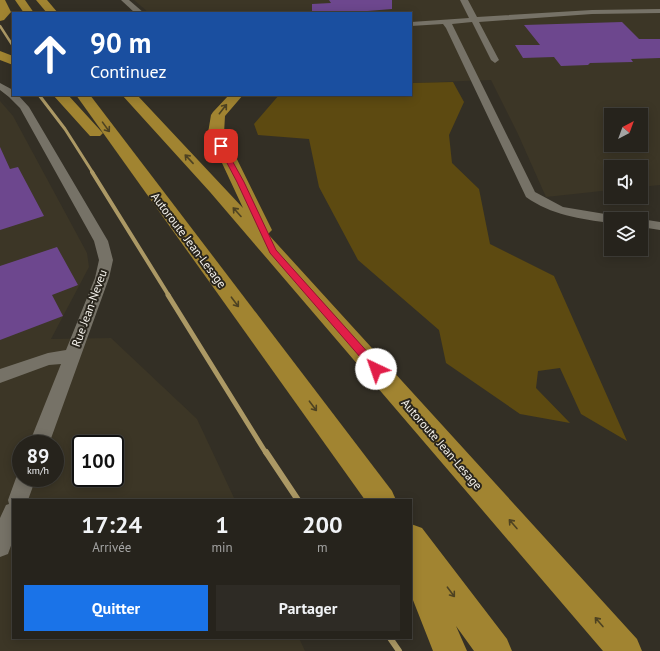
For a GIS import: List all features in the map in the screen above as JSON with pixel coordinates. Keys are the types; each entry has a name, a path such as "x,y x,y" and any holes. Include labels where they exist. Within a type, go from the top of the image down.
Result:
{"highway":[{"path":"0,0 6,12 0,18"},
{"path":"20,0 28,12"},
{"path":"41,0 52,12"},
{"path":"0,55 12,61"},
{"path":"61,96 104,145 145,180"},
{"name":"Autoroute Jean-Lesage","path":"84,96 381,499"},
{"name":"Autoroute Jean-Lesage","path":"130,96 272,251 625,651"},
{"path":"235,96 218,115 216,133 272,251"},
{"path":"412,539 495,651"},
{"path":"412,558 450,651"}],"street":[{"path":"125,0 139,12"},
{"path":"464,0 496,60"},
{"path":"412,24 592,12 660,11"},
{"path":"445,21 450,27 530,194 555,210 604,218"},
{"name":"Rue Jean-Neveu","path":"0,86 12,94"},
{"name":"Rue Jean-Neveu","path":"14,96 24,107 90,221 105,250 105,266 102,278 71,356 42,435"},
{"path":"648,224 660,226"},
{"path":"0,376 48,359 71,356"},
{"path":"18,499 23,487"},
{"path":"0,546 12,515"}],"shaded area":[{"path":"134,0 660,0 660,185 648,186 648,160 604,160 604,191 546,197 518,134 491,80 412,83 412,12 148,12"},
{"path":"453,82 464,102 449,135 452,163 479,189 490,244 554,276 627,441 581,414 560,368 538,371 536,388 570,423 520,414 446,363 439,330 358,260 319,187 309,139 258,135 254,124 278,96 412,96 412,83"},
{"path":"0,101 13,116 87,253 89,267 51,339 111,338 197,419 235,499 12,499 12,639 299,639 305,651 0,651"}],"building":[{"path":"329,0 392,0 392,9 355,12 312,12 312,4 331,3"},
{"path":"622,22 639,39 660,39 660,58 631,59 633,62 590,63 588,65 561,66 554,57 523,58 515,45 540,45 524,25"},
{"path":"0,147 10,169 18,167 44,216 0,230"},
{"path":"57,247 78,285 52,295 63,316 0,340 0,266"}],"waterway":[{"path":"0,26 12,44"},
{"path":"40,96 65,129 93,173"},
{"path":"92,172 169,296"},
{"path":"168,295 266,453"},
{"path":"266,452 297,499"},
{"path":"391,639 399,651"}],"route":[{"path":"221,146 240,182 272,251 376,369"}]}
